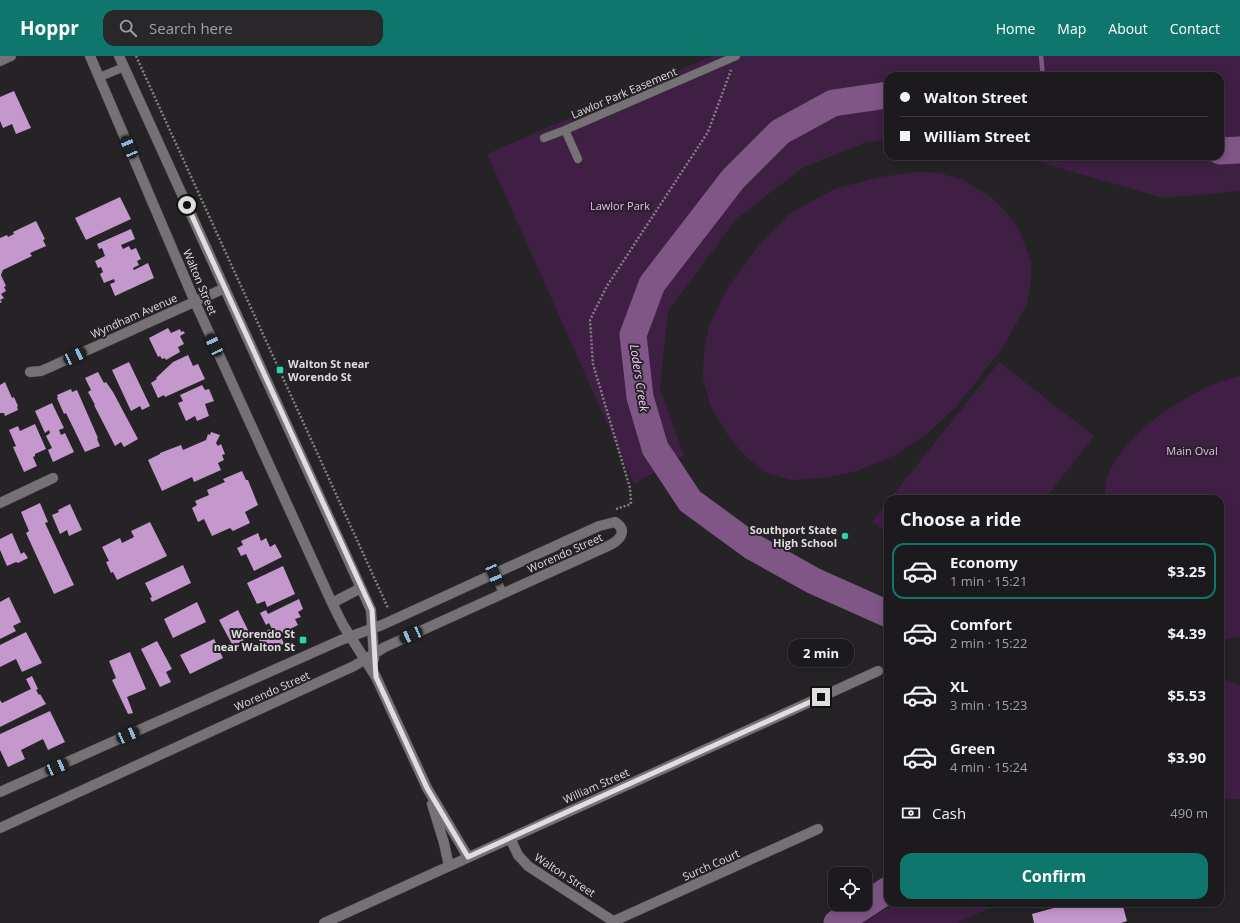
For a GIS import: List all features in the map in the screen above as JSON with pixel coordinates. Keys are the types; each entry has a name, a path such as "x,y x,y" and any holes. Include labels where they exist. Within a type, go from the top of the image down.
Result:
{"street":[{"path":"0,61 11,56"},
{"name":"Walton Street","path":"90,56 195,302 332,603 343,625 376,677 427,788 468,857"},
{"name":"Walton Street","path":"119,56 372,610 376,677"},
{"name":"Wyndham Avenue","path":"30,372 41,371 48,368 225,288"},
{"path":"0,503 53,478"},
{"name":"Worendo Street","path":"0,792 607,523 615,522 622,530 621,536 616,542 384,647 354,666 0,827"},
{"path":"332,603 361,588"},
{"name":"William Street","path":"324,923 878,671"},
{"name":"Walton Street","path":"427,788 444,843 449,866"},
{"name":"Surch Court","path":"615,922 818,829"},
{"name":"Walton Street","path":"510,838 518,854 528,866 615,922"}],"lane":[{"name":"Lawlor Park Easement","path":"544,138 736,56"},
{"path":"100,77 124,67"},
{"name":"Lawlor Park Easement","path":"565,130 578,159"},
{"path":"494,574 503,593"}],"path":[{"path":"136,56 387,608 394,605"},
{"path":"610,512 631,504 630,488 593,364 590,320 607,286 708,132 736,56"}],"green space":[{"name":"Lawlor Park","path":"712,56 1240,56 1240,191 1163,198 1033,160 1224,160 1224,72 884,72 884,140 867,142 804,167 736,219 668,311 660,388 684,456 634,484 487,154"},
{"path":"917,172 940,173 963,180 990,196 1005,211 1019,230 1031,261 1031,281 1027,304 1003,347 957,406 928,433 895,455 857,471 824,478 791,480 766,473 742,453 727,434 711,408 703,379 704,349 709,326 725,292 755,250 789,214 834,189 880,177"},
{"path":"999,362 1094,436 1048,495 893,495"},
{"name":"Main Oval","path":"1240,376 1240,636 1227,639 1224,639 1224,495 1105,495 1112,466 1135,436 1168,409 1186,398 1223,381"},
{"path":"884,507 884,531 872,522"},
{"path":"1224,680 1240,686 1240,799 1224,799"},
{"path":"889,907 992,907 957,923 862,923"}],"building":[{"path":"14,91 31,128 16,134 12,124 3,128 0,121 0,97"},
{"path":"120,197 131,219 86,240 75,218"},
{"path":"36,221 45,239 43,240 46,246 30,253 32,256 3,270 1,275 6,286 4,287 6,291 1,294 4,298 0,300 0,238 7,235 8,237 14,234 13,232"},
{"path":"131,229 135,239 121,245 123,249 129,246 131,250 136,248 141,259 137,261 139,265 133,268 134,270 148,263 154,278 115,296 110,284 115,282 114,279 104,283 100,274 103,272 101,267 98,268 95,261 105,256 102,248 99,249 97,244"},
{"path":"168,328 171,333 180,329 181,332 183,331 185,333 180,336 184,344 178,347 180,352 166,360 165,358 162,359 160,356 158,357 149,338"},
{"path":"188,355 193,366 198,364 205,379 165,397 164,395 158,398 151,383 157,379 156,378 173,362"},
{"path":"129,362 150,406 142,410 140,406 131,411 112,370"},
{"path":"98,372 104,383 106,382 113,392 138,439 124,447 121,442 115,446 88,392 91,390 85,378"},
{"path":"5,382 12,398 14,397 18,410 5,416 4,413 0,413 0,385"},
{"path":"202,385 205,390 209,389 214,401 205,404 209,416 197,421 195,416 186,421 178,403 183,401 180,395"},
{"path":"71,389 72,392 77,390 100,446 85,452 57,398 57,395"},
{"path":"52,403 64,428 59,430 61,435 65,433 74,452 53,462 48,450 52,448 46,436 50,433 49,430 45,433 35,411"},
{"path":"35,424 46,449 35,454 33,457 37,466 24,472 13,447 16,446 9,430 18,426 20,431"},
{"path":"211,432 220,435 216,443 218,446 221,444 225,454 222,455 224,460 218,463 221,470 194,482 192,477 162,491 148,460 160,453 181,445 183,450 206,440 208,434 210,435"},
{"path":"242,471 246,480 248,480 258,505 245,512 250,523 233,531 230,528 212,536 204,519 198,522 192,508 197,505 195,501 209,495 207,490 225,482 223,479"},
{"path":"40,503 48,522 45,523 74,585 54,594 26,533 29,531 21,512"},
{"path":"70,504 82,530 69,536 67,530 60,534 52,515"},
{"path":"150,522 167,556 117,580 113,572 111,573 106,562 109,561 102,547 120,538 122,543 134,537 131,531"},
{"path":"12,533 21,554 24,552 28,558 7,566 0,550 0,539"},
{"path":"258,533 261,541 266,538 270,547 275,544 282,557 254,571 246,554 241,556 237,548 243,545 241,541"},
{"path":"183,565 191,583 152,602 150,598 152,597 145,583"},
{"path":"283,566 295,594 267,607 265,601 257,604 247,583"},
{"path":"9,597 21,622 13,626 16,631 0,639 0,602"},
{"path":"299,599 303,609 298,612 301,617 295,619 298,625 280,634 284,644 265,653 257,636 270,629 273,635 275,635 269,623 266,625 260,613 266,610 268,614"},
{"path":"197,602 206,622 173,638 164,619"},
{"path":"238,610 251,636 233,646 219,620"},
{"path":"26,632 42,663 22,672 16,659 0,667 0,645"},
{"path":"214,639 223,658 190,674 180,655"},
{"path":"157,641 172,669 166,672 171,682 160,687 141,649"},
{"path":"130,652 146,689 127,697 133,713 128,714 112,680 116,678 109,661"},
{"path":"32,676 38,689 36,690 46,704 0,727 0,700 2,703 31,689 26,679"},
{"path":"50,711 65,742 48,750 43,739 21,750 25,759 8,767 0,750 0,734"},
{"path":"1057,907 1123,907 1127,921 1121,923 1034,923 1032,914"}],"waterway":[{"path":"1041,56 1043,72"},
{"name":"Loders Creek","path":"884,96 833,103 780,132 733,179 652,284 633,335 640,397 655,448 690,501 753,547 814,581 884,612"},
{"name":"Loders Creek","path":"1224,151 1240,150"},
{"name":"Loders Creek","path":"837,923 884,893"}],"place":[{"name":"Walton St near Worendo St","path":"280,370"},
{"name":"Southport State High School","path":"845,536"},
{"name":"Worendo St near Walton St","path":"303,640"}],"route":[{"path":"187,205 372,610 376,677 427,788 468,857 821,697"}]}
